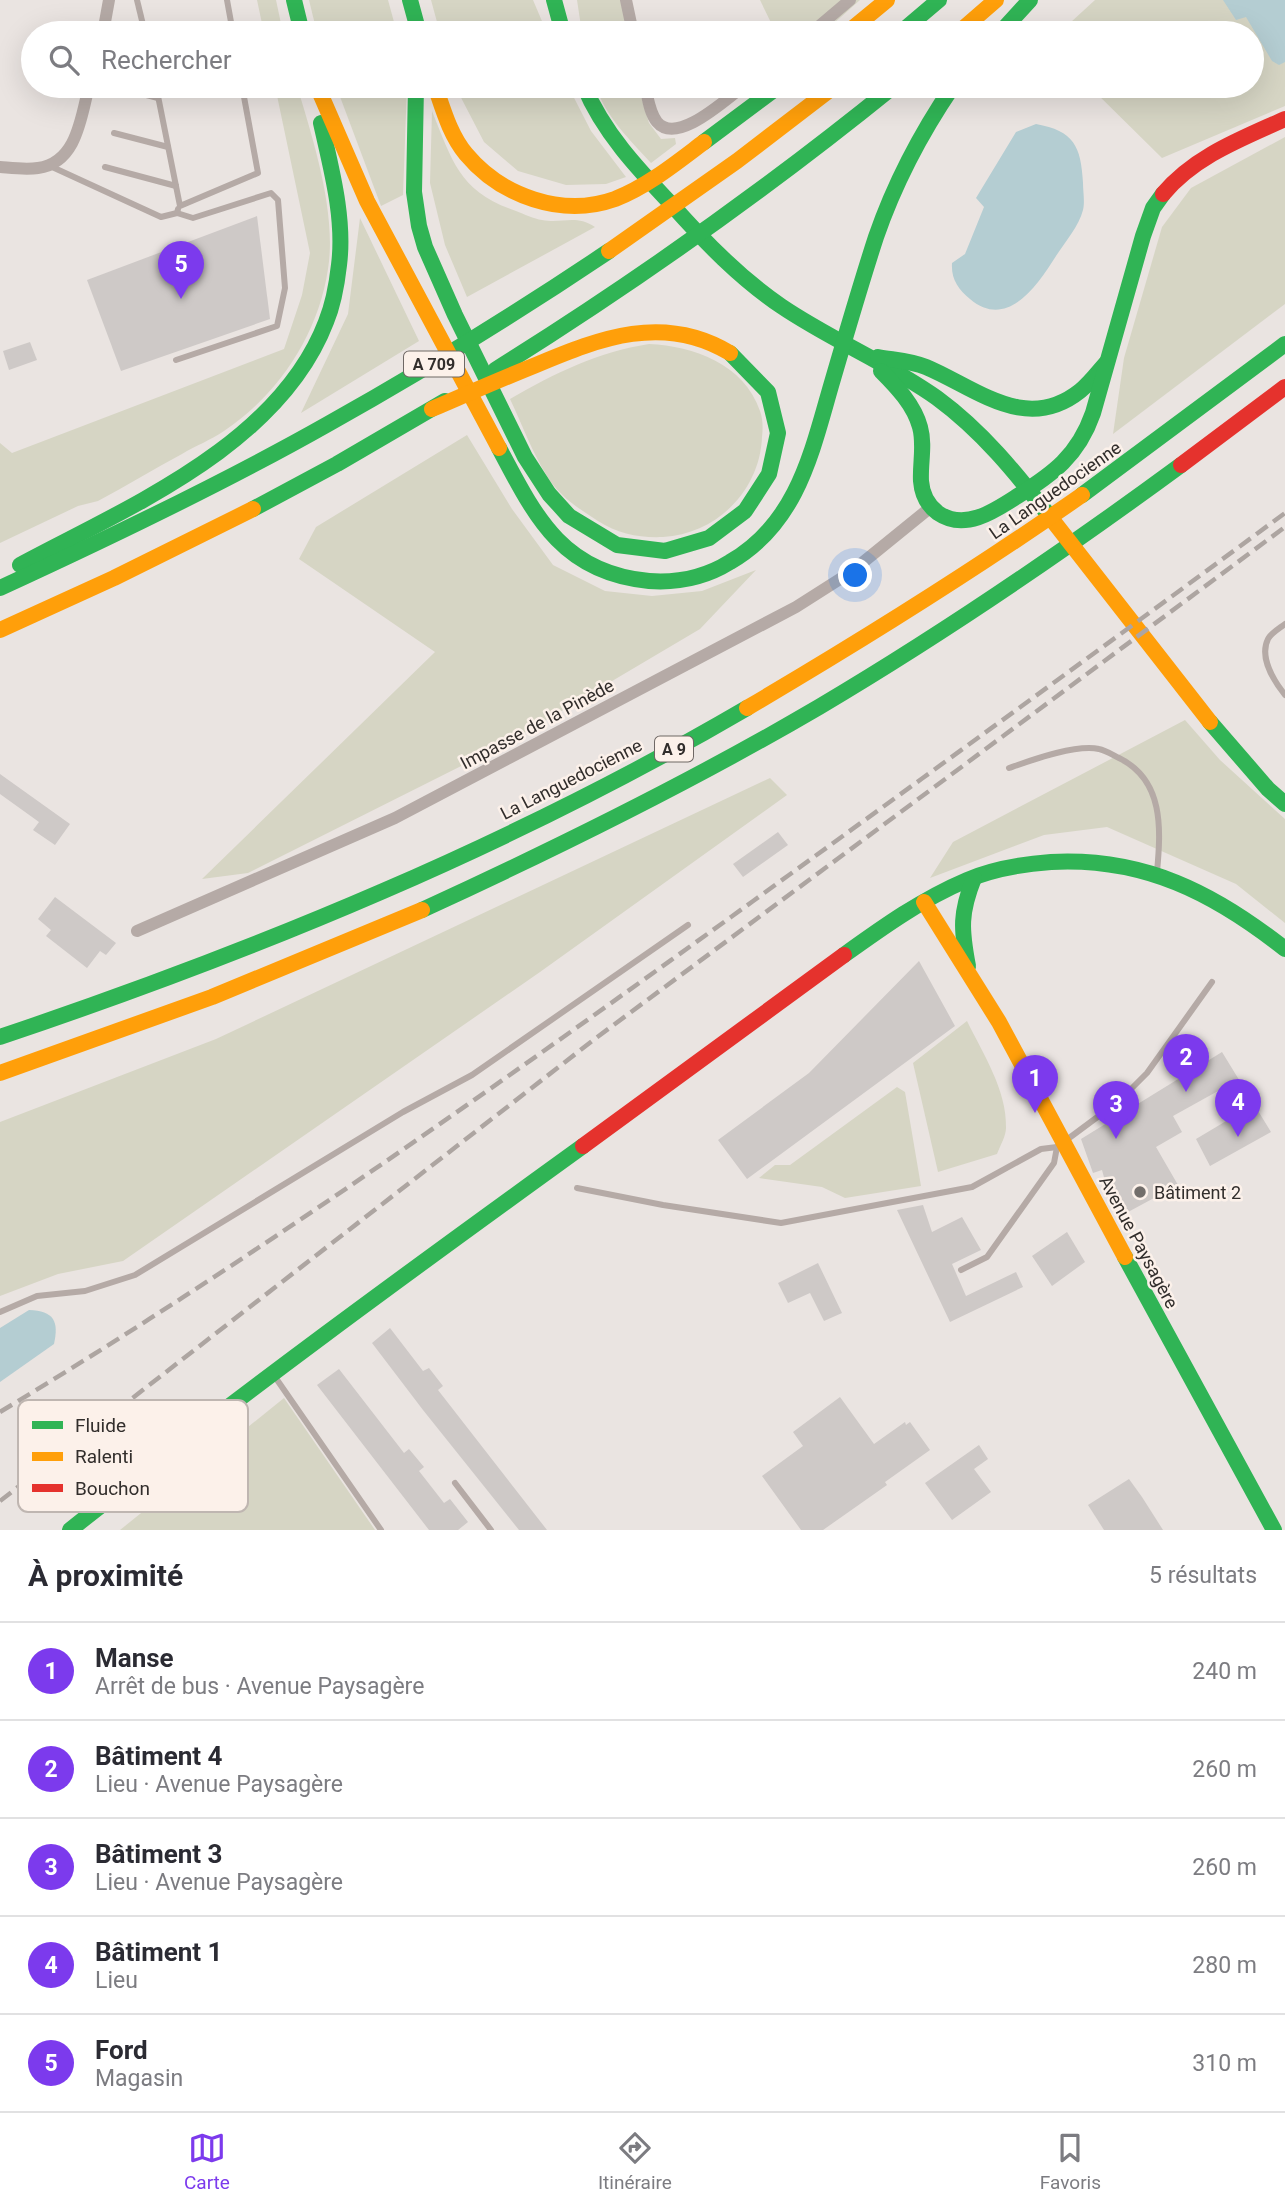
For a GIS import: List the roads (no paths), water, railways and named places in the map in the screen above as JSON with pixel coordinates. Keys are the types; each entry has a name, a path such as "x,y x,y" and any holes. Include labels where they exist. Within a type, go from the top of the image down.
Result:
{"main road":[{"path":"294,0 299,21"},
{"path":"409,0 411,21"},
{"path":"409,0 415,21"},
{"path":"554,0 560,21"},
{"path":"565,0 568,21"},
{"path":"862,21 887,0"},
{"path":"914,21 939,0"},
{"path":"972,21 996,0"},
{"path":"1011,21 1030,0"},
{"path":"0,576 166,484 221,450 275,405 304,366 329,314 337,280 340,250 334,186 317,98"},
{"path":"320,98 366,201 532,511 552,537 578,558 602,570 641,580 678,581 716,569 749,550 776,523 797,486 814,444 876,239 890,202 922,133 945,98"},
{"path":"416,98 414,182 417,215 427,252 448,301 489,385 512,431 537,476 569,516 604,540 629,549 656,551 697,544 720,533 741,516 764,486 777,438 768,395 747,367 727,351 704,340 662,332 621,335 577,348 489,385 432,409"},
{"path":"439,98 449,124 466,153 493,179 522,196 565,206 600,203 629,192 667,169 763,98"},
{"path":"591,98 618,145 664,197 733,267 782,307 923,388 947,405 987,441 1012,468 1230,747 1285,804"},
{"name":"A 709","path":"0,588 210,488 424,371 539,299 629,238 819,98"},
{"name":"A 709","path":"0,629 154,558 279,496 432,409 649,270 781,175 879,98"},
{"path":"866,355 897,386 911,406 921,428 922,489 931,508 953,522 978,520 1002,507 1067,460 1085,436 1097,406 1106,363 1148,218 1163,192 1195,161 1285,119"},
{"name":"La Languedocienne","path":"0,1037 144,988 368,898 512,832 683,744 833,657 955,581 1094,487 1285,344"},
{"path":"866,355 923,366 1002,407 1032,411 1078,393 1106,363"},
{"name":"A 9","path":"0,1073 177,1012 349,943 518,866 675,786 819,706 970,612 1109,518 1285,387"},
{"path":"237,1400 897,917 974,878 992,871 1053,859 1102,863 1157,874 1177,880 1218,900 1262,929 1285,949"},
{"name":"Avenue Paysagère","path":"969,973 962,934 964,904 974,878"},
{"name":"Avenue Paysagère","path":"925,902 999,1022 1061,1144 1274,1530"},
{"path":"70,1530 93,1512"}],"street":[{"path":"105,21 109,0"},
{"path":"626,0 630,21"},
{"path":"825,21 850,0"},
{"path":"0,167 36,169 59,161 69,150 75,136 86,98"},
{"path":"648,98 658,124 675,130 692,123 727,98"},
{"name":"Impasse de la Pinède","path":"137,931 395,818 796,607 851,572 931,508"}],"lane":[{"path":"137,0 142,21"},
{"path":"227,0 231,21"},
{"path":"158,98 176,186 178,209"},
{"path":"50,166 161,217 258,173 244,98"},
{"path":"114,133 168,147"},
{"path":"105,167 176,186"},
{"path":"176,360 277,326 285,288 278,201 271,192 193,219 178,209"},
{"path":"1285,624 1269,637 1265,650 1272,678 1285,695"},
{"path":"1009,768 1049,753 1098,748 1127,762 1145,778 1154,795 1160,827 1157,874"},
{"path":"0,1312 37,1296 85,1291 135,1275 404,1112 472,1075 688,925"},
{"path":"577,1188 663,1205 781,1223 972,1187 1041,1149 1061,1144 1119,1101 1147,1073 1212,982"},
{"path":"961,1270 987,1257 1054,1163 1061,1144"},
{"path":"272,1373 381,1530"},
{"path":"456,1483 491,1530"}],"water":[{"path":"1223,0 1285,0 1285,62 1279,65 1272,61 1264,47 1264,21 1248,21 1246,17 1236,20"},
{"path":"1036,124 1059,131 1073,142 1082,170 1083,210 1071,234 1040,279 1021,300 997,310 984,307 970,299 959,287 954,279 952,263 965,254 984,207 976,198 1016,132"},
{"path":"29,1310 44,1312 53,1319 56,1329 54,1344 0,1382 0,1328"}],"railway":[{"path":"19,1400 279,1234 551,1046 1285,513"},
{"path":"130,1400 596,1038 1285,527"},
{"path":"0,1412 18,1401"},
{"path":"0,1501 18,1487"}],"place":[{"name":"Ford","path":"181,299"},
{"name":"Bâtiment 4","path":"1186,1092"},
{"name":"Manse","path":"1035,1113"},
{"name":"Bâtiment 1","path":"1238,1137"},
{"name":"Bâtiment 3","path":"1116,1139"},
{"name":"Bâtiment 2","path":"1140,1192"}]}
